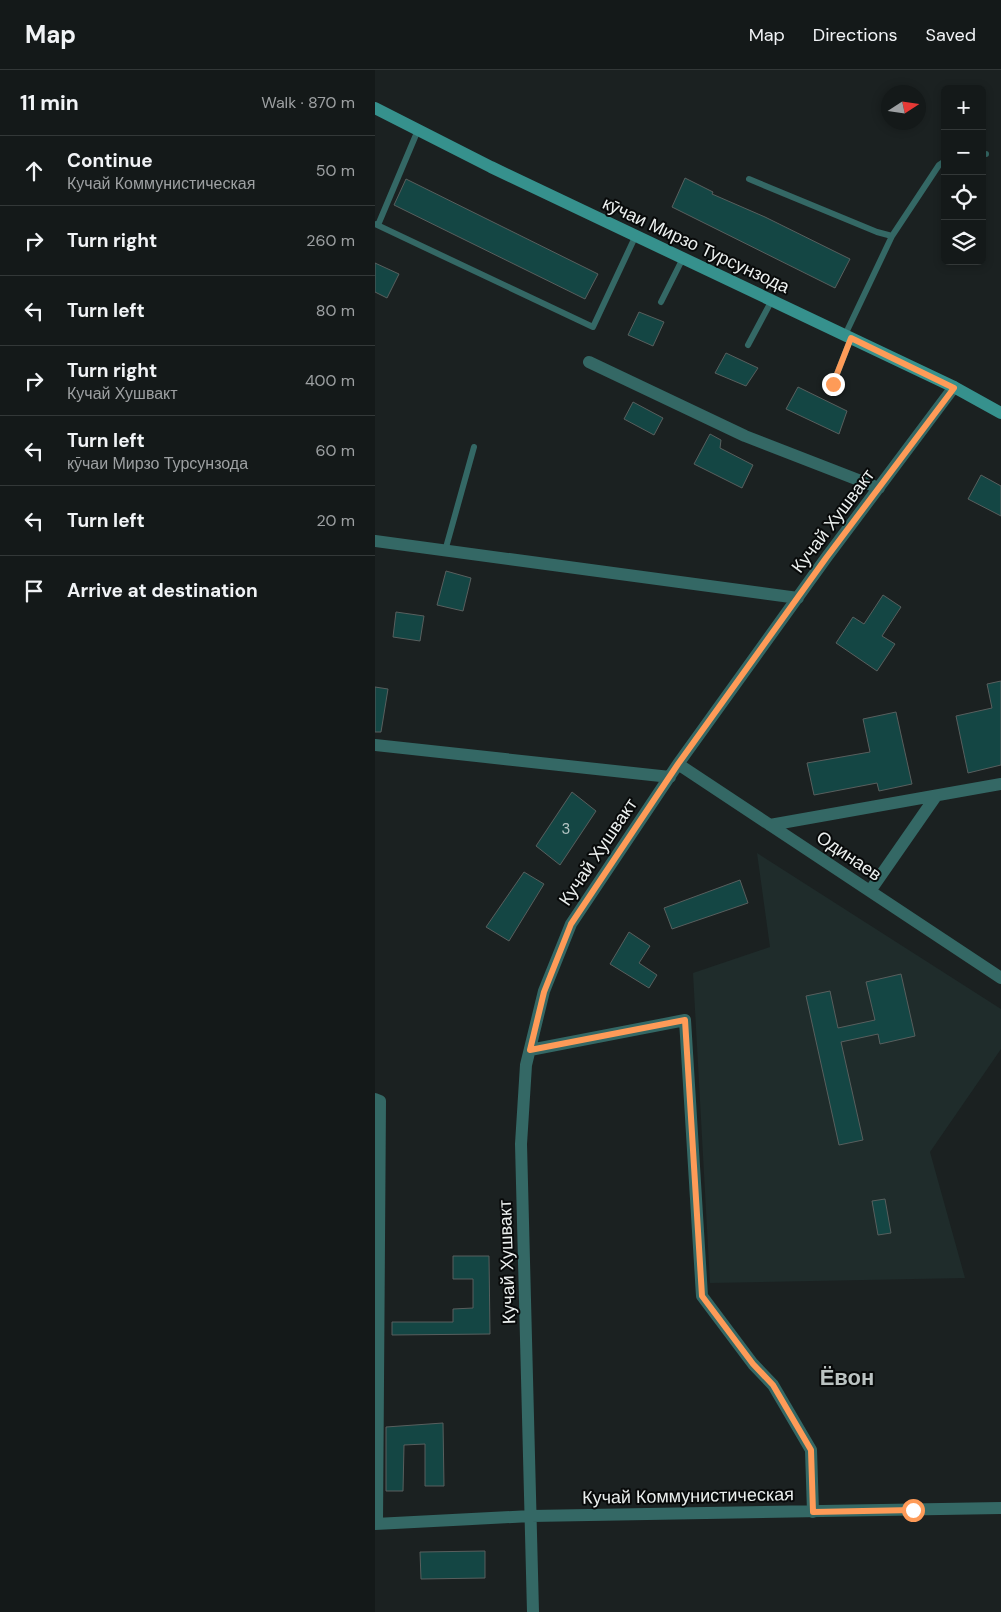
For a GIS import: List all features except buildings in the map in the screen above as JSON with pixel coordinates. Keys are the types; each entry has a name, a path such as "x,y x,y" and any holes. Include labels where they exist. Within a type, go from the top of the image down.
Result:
{"street":[{"name":"кӯчаи Мирзо Турсунзода","path":"375,108 636,236 954,388 1001,413"},
{"path":"589,362 745,436 879,488"},
{"name":"Кучай Хушвакт","path":"533,1612 521,1144 526,1065 544,992 571,924 678,764 954,388"},
{"path":"375,541 798,598"},
{"path":"375,745 670,777"},
{"name":"Одинаев","path":"678,764 1001,978"},
{"path":"770,825 1001,784"},
{"path":"870,891 936,796"},
{"path":"530,1050 685,1020 702,1296 753,1364 773,1385 811,1450 813,1512"},
{"path":"375,1098 380,1101 377,1241 376,1524"},
{"name":"Кучай Коммунистическая","path":"376,1524 531,1516 1001,1508"}],"lane":[{"path":"418,130 376,224 593,327 636,236"},
{"path":"833,384 848,337 892,236 941,164"},
{"path":"749,179 877,232 892,236"},
{"path":"661,302 683,258"},
{"path":"748,345 772,300"},
{"path":"445,551 474,447"}],"shaded area":[{"path":"757,853 1001,1009 1001,1049 930,1152 965,1278 710,1283 693,973 770,947"}],"district":[{"name":"Ёвон","path":"847,1377"}],"route":[{"path":"833,384 851,338 954,388 826,558 678,764 571,924 544,992 530,1050 685,1020 702,1296 753,1364 773,1385 811,1450 813,1512 913,1510"}]}
